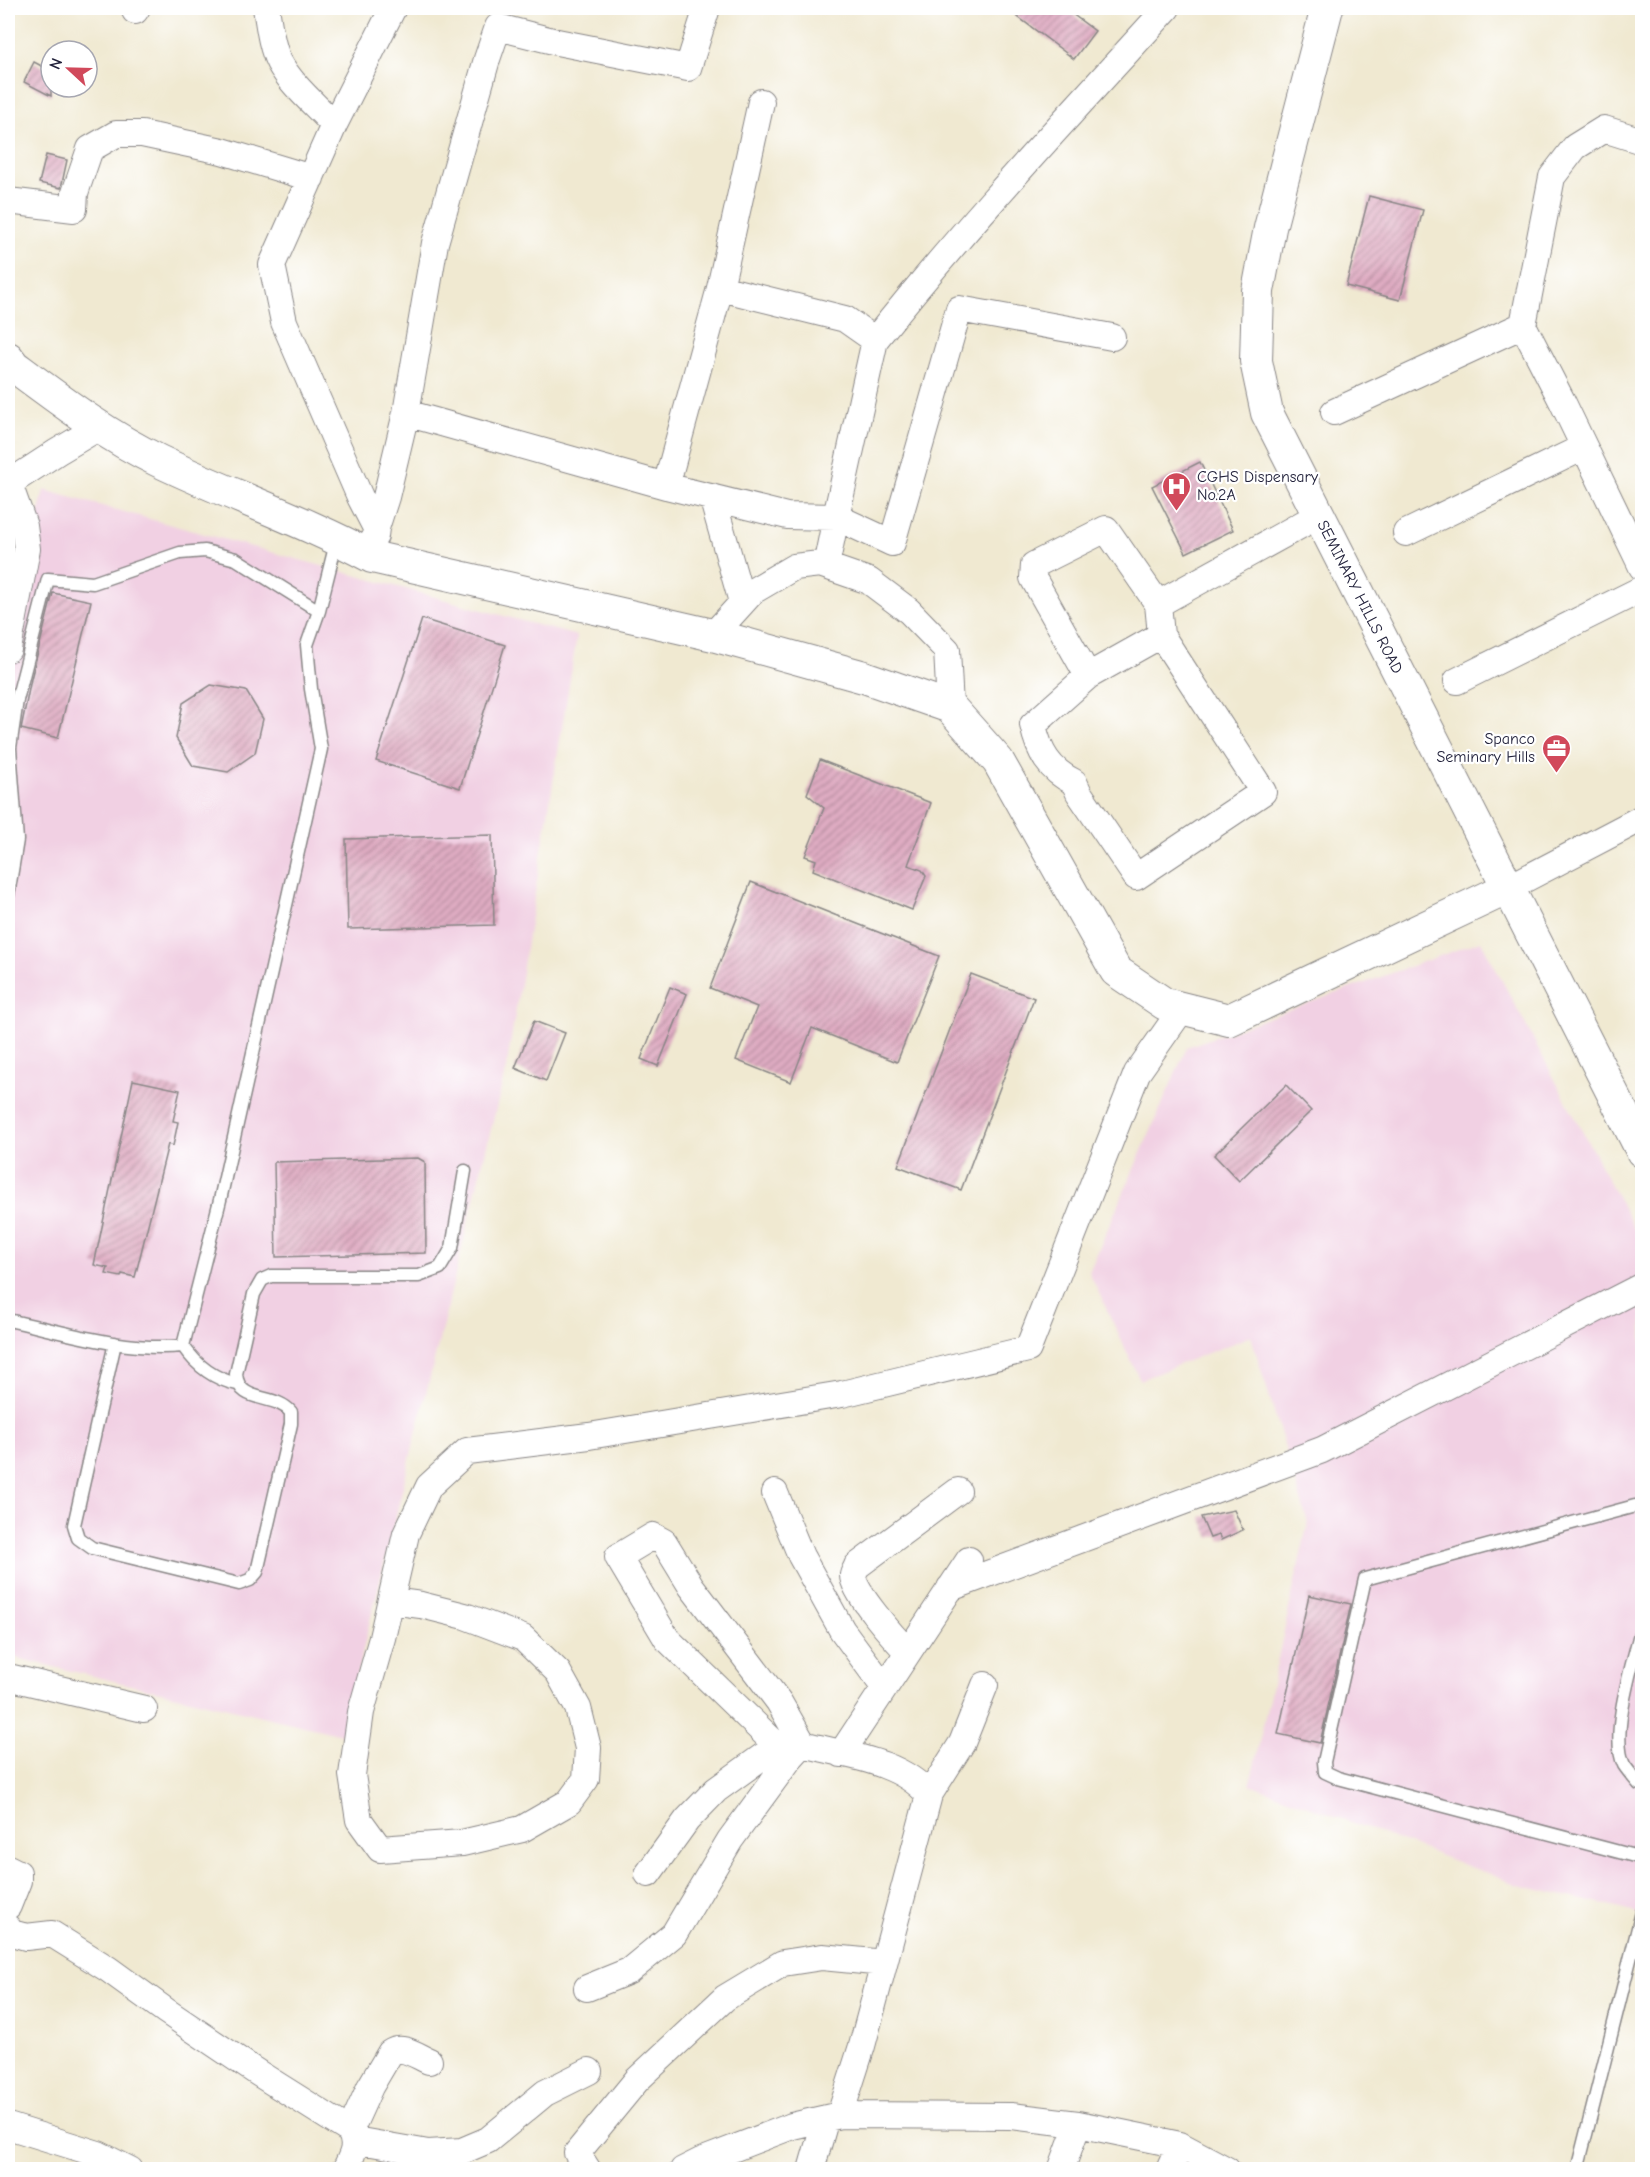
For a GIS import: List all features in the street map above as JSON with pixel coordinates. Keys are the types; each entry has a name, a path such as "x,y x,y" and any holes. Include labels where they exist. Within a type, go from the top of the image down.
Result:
{"street":[{"path":"266,8 279,61 294,83 334,125"},
{"path":"374,542 360,497 284,322 272,265 334,125 393,8"},
{"path":"374,542 406,413 435,243 498,27 557,42 688,68 707,8"},
{"path":"826,567 875,340 933,267 993,198 1167,8"},
{"name":"SEMINARY HILLS ROAD","path":"1327,8 1270,228 1258,291 1256,361 1267,413 1642,1151"},
{"path":"666,486 720,288 761,102"},
{"path":"1642,141 1605,129 1575,147 1552,177 1523,325 1642,567"},
{"path":"8,201 74,209 75,193 90,149 116,134 142,134 222,151 312,178"},
{"path":"720,288 845,320 875,340"},
{"path":"406,413 666,486 788,516 836,517 892,543 959,309 1112,337"},
{"path":"1334,412 1523,325"},
{"path":"8,358 14,366 99,427 158,461 337,538 374,542 713,635 864,677 950,707 998,761 1116,971 1165,1004 1182,1009 1229,1020 1508,888 1642,818"},
{"path":"8,649 27,549 24,526 8,484 99,427"},
{"path":"1406,533 1584,447"},
{"path":"712,497 742,602"},
{"path":"1158,604 1319,515"},
{"path":"1088,676 1033,578 1034,565 1106,529 1158,604 1161,635 1263,792 1136,876 1079,793 1074,782 1060,776 1043,756 1033,726 1088,676 1161,635"},
{"path":"713,635 753,591 794,567 820,564 868,581 909,611 947,650 950,707"},
{"path":"1457,681 1642,590"},
{"path":"391,1601 422,1605 465,1616 523,1638 558,1672 578,1708 588,1748 585,1779 569,1802 522,1829 462,1843 380,1850 359,1820 352,1775 361,1712 391,1601 406,1534 429,1486 467,1450 589,1436 842,1394 1028,1349 1137,1074 1182,1009"},
{"path":"950,1588 1322,1450 1642,1286"},
{"path":"908,1652 882,1624 854,1583 853,1574 857,1566 958,1491"},
{"path":"775,1493 801,1556 842,1630 884,1687"},
{"path":"587,1988 628,1971 674,1934 730,1840 790,1749 779,1702 691,1586 664,1542 652,1536 618,1557 667,1639 790,1749"},
{"path":"841,1754 969,1560"},
{"path":"8,1677 144,1709"},
{"path":"811,2169 862,2046 929,1795 962,1743 985,1685"},
{"path":"648,1874 687,1820 716,1790 790,1749 841,1754 895,1768 922,1786 929,1795"},
{"path":"8,1868 18,1873 18,1881 8,1906"},
{"path":"8,1928 12,1933 26,1937 52,1934 108,1969 166,2011 353,2136 428,2153 462,2151 488,2140 545,2093 589,2071"},
{"path":"588,2169 577,2153 638,2080 725,1998 783,1963 822,1957 884,1963"},
{"path":"345,2169 354,2152 353,2136 370,2088 390,2052 401,2049 429,2061"},
{"path":"683,2169 792,2126 833,2116 1011,2116 1078,2124 1180,2145 1227,2169"},
{"path":"1061,2169 1078,2124"},
{"path":"8,2126 98,2154 130,2169"},
{"path":"1168,2169 1180,2145"}],"lane":[{"path":"237,1384 222,1381 193,1360 183,1346 220,1200 321,749 311,689 307,645 319,611 337,538"},
{"path":"8,895 17,840 10,748 17,700 48,579 93,583 180,553 205,551 236,558 319,611"},
{"path":"115,1343 74,1525 78,1538 92,1548 239,1584 250,1580 257,1572 291,1424 291,1412 285,1404 243,1392 237,1384 236,1374 254,1293 262,1280 271,1276 419,1276 440,1268 452,1248 465,1171"},
{"path":"8,1320 115,1343 168,1348 183,1346"},
{"path":"1642,1510 1635,1506 1365,1580 1323,1762 1325,1772 1338,1778 1642,1858"},
{"path":"1642,1626 1621,1715 1620,1741 1624,1764 1642,1785"},
{"path":"1577,2169 1642,1912"}],"shaded area":[{"path":"44,490 577,636 507,1064 342,1735 8,1656 8,647"},
{"path":"1481,941 1642,1243 1642,1914 1518,1885 1250,1784 1308,1523 1251,1336 1140,1380 1089,1272 1187,1047"}],"building":[{"path":"1006,8 1064,8 1095,31 1074,59"},
{"path":"34,62 39,65 39,90 24,82"},
{"path":"46,155 67,160 61,188 39,183"},
{"path":"1369,196 1423,210 1400,300 1346,286"},
{"path":"1200,462 1233,530 1186,553 1152,486"},
{"path":"53,593 91,601 58,738 21,729"},
{"path":"422,619 505,645 460,788 376,761"},
{"path":"211,685 246,691 263,719 255,753 228,772 193,766 176,738 183,703"},
{"path":"820,760 931,803 908,865 922,870 926,876 912,910 813,870 816,860 805,856 824,808 807,794"},
{"path":"492,835 494,925 348,929 346,839"},
{"path":"751,882 939,956 897,1062 812,1028 791,1082 736,1060 757,1007 710,988"},
{"path":"971,974 1034,998 961,1190 898,1166"},
{"path":"670,987 687,994 658,1066 641,1059"},
{"path":"534,1021 565,1033 546,1081 515,1068"},
{"path":"133,1080 180,1090 173,1121 178,1122 173,1146 168,1144 135,1277 122,1274 121,1277 106,1274 108,1268 94,1265"},
{"path":"1286,1085 1311,1111 1239,1181 1214,1155"},
{"path":"418,1158 425,1162 426,1253 276,1257 274,1162"},
{"path":"1234,1510 1243,1530 1221,1540 1219,1535 1210,1538 1201,1517"},
{"path":"1309,1595 1351,1604 1320,1743 1278,1734"}],"place":[{"name":"CGHS Dispensary No.2A","path":"1176,512"},
{"name":"Spanco Seminary Hills","path":"1556,774"}]}
